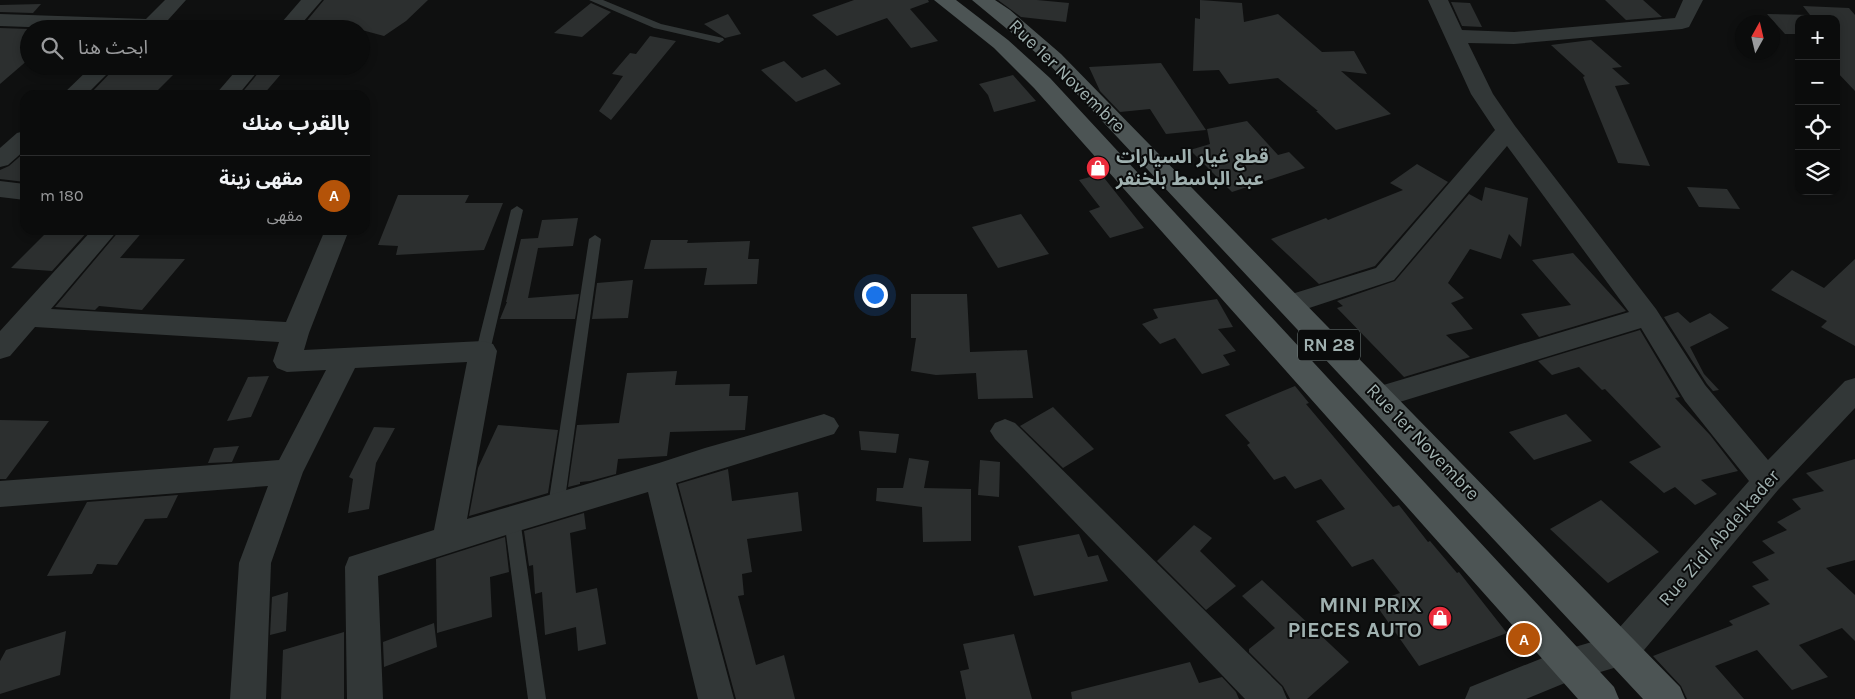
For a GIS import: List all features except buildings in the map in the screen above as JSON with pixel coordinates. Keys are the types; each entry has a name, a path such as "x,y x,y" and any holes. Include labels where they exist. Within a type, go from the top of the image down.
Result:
{"main road":[{"name":"RN 28","path":"944,0 1001,44 1042,84 1601,699"},
{"name":"Rue 1er Novembre","path":"982,0 1003,14 1054,58 1667,699"}],"street":[{"path":"156,20 176,0"},
{"path":"294,20 312,0"},
{"path":"1438,0 1482,94 1507,131 1647,316 1695,393 1767,481"},
{"path":"1455,36 1514,38 1682,23 1694,0"},
{"path":"2,21 20,22"},
{"path":"79,90 95,75"},
{"path":"230,90 244,75"},
{"path":"1291,304 1385,274 1507,131"},
{"path":"0,160 20,142"},
{"path":"0,189 20,191"},
{"path":"0,349 102,235"},
{"path":"335,235 295,333 287,361 483,352 448,539"},
{"path":"1380,397 1647,316"},
{"path":"28,318 295,333"},
{"path":"248,699 255,563 288,472 346,358"},
{"name":"Rue Zidi Abdelkader","path":"1622,650 1767,481 1855,389"},
{"path":"365,699 361,567 512,519 659,476 705,460 824,426"},
{"path":"1005,431 1269,699"},
{"path":"0,494 288,472"},
{"path":"659,476 716,699"},
{"path":"1484,699 1570,664 1622,650"}],"lane":[{"path":"594,0 658,26 719,40"},
{"path":"483,352 517,210"},
{"path":"556,506 595,239"},
{"path":"512,519 537,699"}],"place":[{"name":"قطع غيار السيارات عبد الباسط بلخنفر","path":"1098,168"},
{"name":"MINI PRIX PIECES AUTO","path":"1440,618"},
{"name":"مقهى زينة","path":"1524,639"}]}
